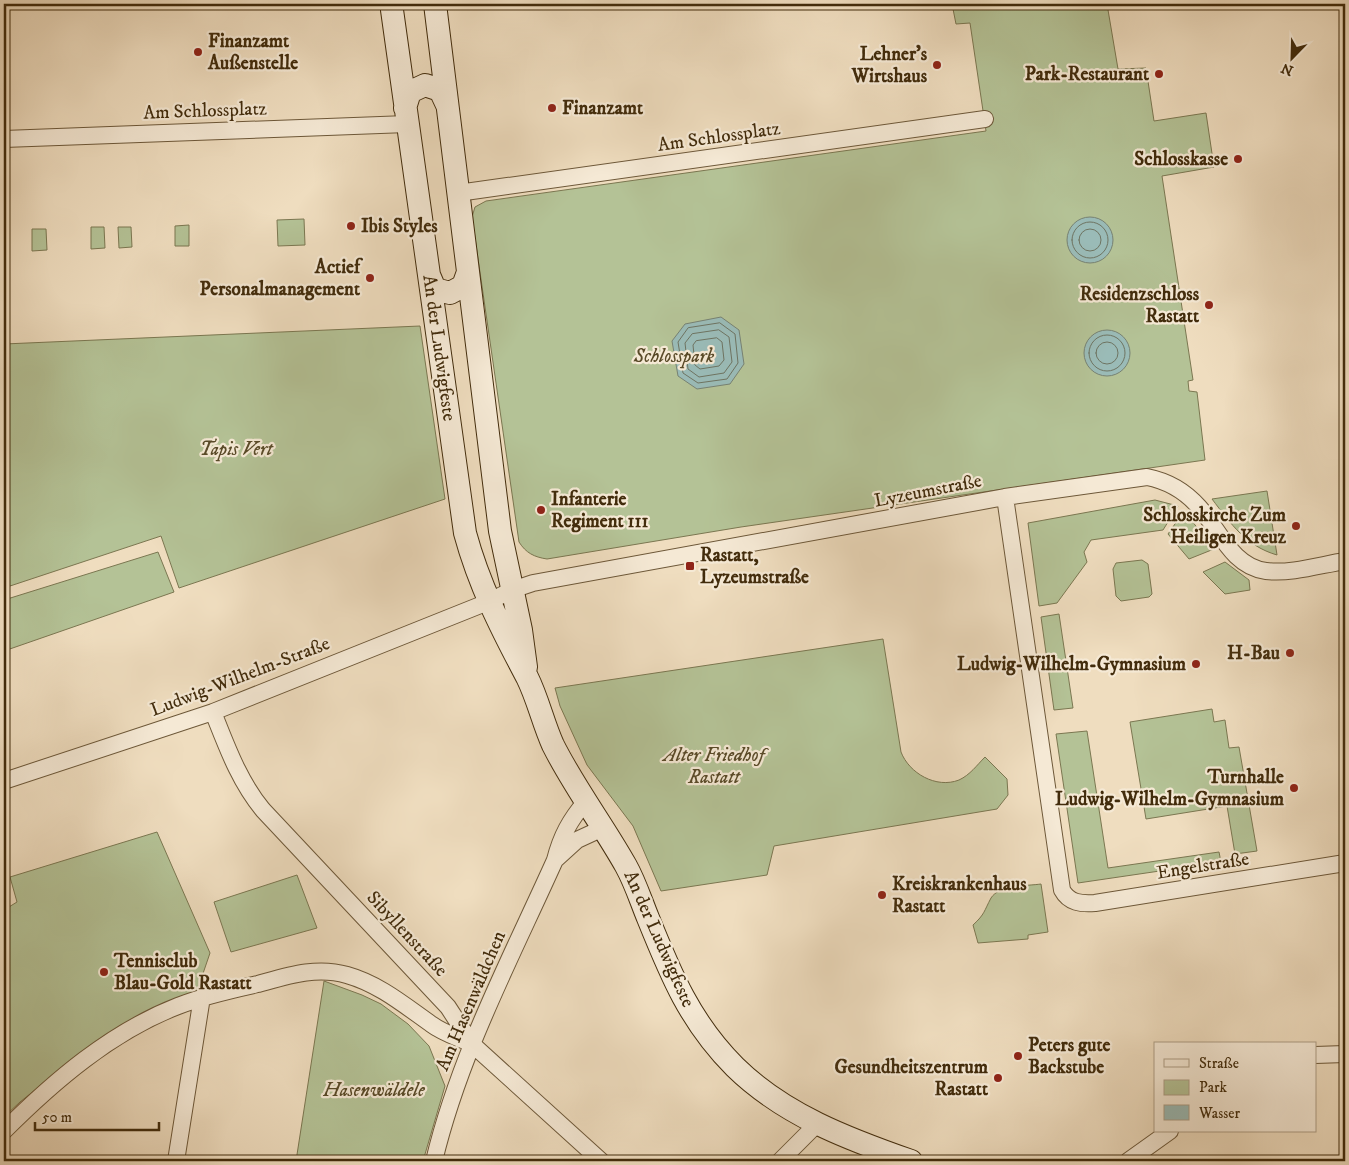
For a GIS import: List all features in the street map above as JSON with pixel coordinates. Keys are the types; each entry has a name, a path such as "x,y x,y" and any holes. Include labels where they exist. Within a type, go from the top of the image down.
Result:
{"street":[{"name":"An der Ludwigfeste","path":"393,4 392,10 406,116 465,533 474,567 488,602 528,680 553,745 627,868 685,1005 734,1066 757,1086 784,1105 848,1139 911,1161"},
{"name":"An der Ludwigfeste","path":"435,4 500,531 521,630 528,680"},
{"path":"406,116 410,92 425,85 440,90 447,105"},
{"name":"Am Schlossplatz","path":"4,139 406,116"},
{"name":"Am Schlossplatz","path":"458,193 985,119"},
{"path":"429,275 435,289 450,293 463,286 468,272"},
{"name":"Lyzeumstraße","path":"488,602 512,590 533,583 1005,498 1147,477 1160,480 1189,497 1199,507 1231,551 1250,566 1277,571 1345,561"},
{"name":"Engelstraße","path":"1005,498 1062,890 1068,899 1076,903 1095,903 1345,863"},
{"name":"Ludwig-Wilhelm-Straße","path":"4,781 213,712 488,602"},
{"name":"Sibyllenstraße","path":"213,712 238,774 249,793 448,1007 472,1044 601,1161"},
{"name":"Am Hasenwäldchen","path":"434,1161 441,1131 472,1044 555,860 562,836 586,801"},
{"name":"Am Hasenwäldchen","path":"555,860 577,840 604,828"},
{"path":"4,1131 59,1080 110,1041 144,1021 202,997 305,972 336,973 375,986 404,1003 433,1025 472,1044"},
{"path":"176,1161 202,997"},
{"path":"1316,1055 1345,1054"},
{"path":"780,1161 817,1124"},
{"path":"1128,1161 1169,1132"}],"green space":[{"name":"Schlosspark","path":"952,4 1107,4 1118,69 1146,68 1154,121 1206,113 1214,167 1162,176 1193,380 1188,381 1189,391 1197,392 1205,460 741,527 547,559 534,556 528,552 519,542 472,217 475,207 486,201 986,131 970,23 956,24"},
{"path":"304,219 305,245 278,246 277,220"},
{"path":"189,225 189,246 175,246 175,226"},
{"path":"91,227 104,227 105,248 91,249"},
{"path":"118,227 131,227 132,247 119,248"},
{"path":"32,229 46,229 47,250 32,251"},
{"name":"Tapis Vert","path":"420,326 445,499 179,588 161,536 4,588 4,344"},
{"path":"1267,491 1277,555 1256,546 1248,540 1212,499"},
{"path":"1155,500 1178,506 1163,530 1091,540 1084,552 1087,562 1057,603 1039,606 1028,523"},
{"path":"1184,511 1214,549 1189,559 1168,534"},
{"path":"158,552 174,592 4,651 4,600"},
{"path":"1142,560 1148,564 1152,594 1149,597 1121,601 1116,596 1113,569 1116,563"},
{"path":"1225,562 1249,580 1250,590 1225,594 1203,572"},
{"path":"1059,614 1073,708 1054,710 1041,617"},
{"name":"Alter Friedhof Rastatt","path":"883,639 901,752 905,760 924,777 933,781 950,782 959,780 967,775 985,757 1007,779 1008,795 997,809 774,846 767,875 661,891 633,826 587,765 560,706 555,688"},
{"path":"1212,709 1214,722 1225,720 1229,748 1239,747 1257,851 1235,854 1227,806 1146,819 1130,722"},
{"path":"1087,731 1108,868 1219,852 1221,862 1078,883 1056,734"},
{"name":"Tennisclub Blau-Gold Rastatt","path":"157,832 210,953 197,991 93,1044 4,1117 4,910 17,902 10,877"},
{"path":"297,875 317,928 231,952 214,902"},
{"path":"1041,884 1048,932 1028,935 1028,939 978,943 973,925 982,915 995,894 1007,888"},
{"name":"Hasenwäldele","path":"324,981 381,1004 408,1024 429,1046 445,1086 423,1161 296,1161"}],"water":[{"path":"1090,217 1103,221 1109,227 1113,240 1109,253 1103,259 1090,263 1077,259 1071,253 1067,240 1071,227 1077,221"},
{"path":"721,317 739,330 744,364 730,384 697,389 678,376 672,341 685,324"},
{"path":"1107,330 1120,334 1126,340 1130,353 1126,366 1120,372 1107,376 1094,372 1088,366 1084,353 1088,340 1094,334"}],"place":[{"name":"Finanzamt Außenstelle","path":"198,52"},
{"name":"Lehner's Wirtshaus","path":"937,65"},
{"name":"Park-Restaurant","path":"1159,74"},
{"name":"Finanzamt","path":"552,108"},
{"name":"Schlosskasse","path":"1238,159"},
{"name":"Ibis Styles","path":"351,226"},
{"name":"Actief Personalmanagement","path":"370,278"},
{"name":"Residenzschloss Rastatt","path":"1209,305"},
{"name":"Infanterie Regiment 111","path":"541,510"},
{"name":"Schlosskirche Zum Heiligen Kreuz","path":"1296,526"},
{"name":"Rastatt, Lyzeumstraße","path":"690,566"},
{"name":"H-Bau","path":"1290,653"},
{"name":"Ludwig-Wilhelm-Gymnasium","path":"1196,664"},
{"name":"Turnhalle Ludwig-Wilhelm-Gymnasium","path":"1294,788"},
{"name":"Kreiskrankenhaus Rastatt","path":"882,895"},
{"name":"Tennisclub Blau-Gold Rastatt","path":"104,972"},
{"name":"Peters gute Backstube","path":"1018,1056"},
{"name":"Gesundheitszentrum Rastatt","path":"998,1078"}]}
